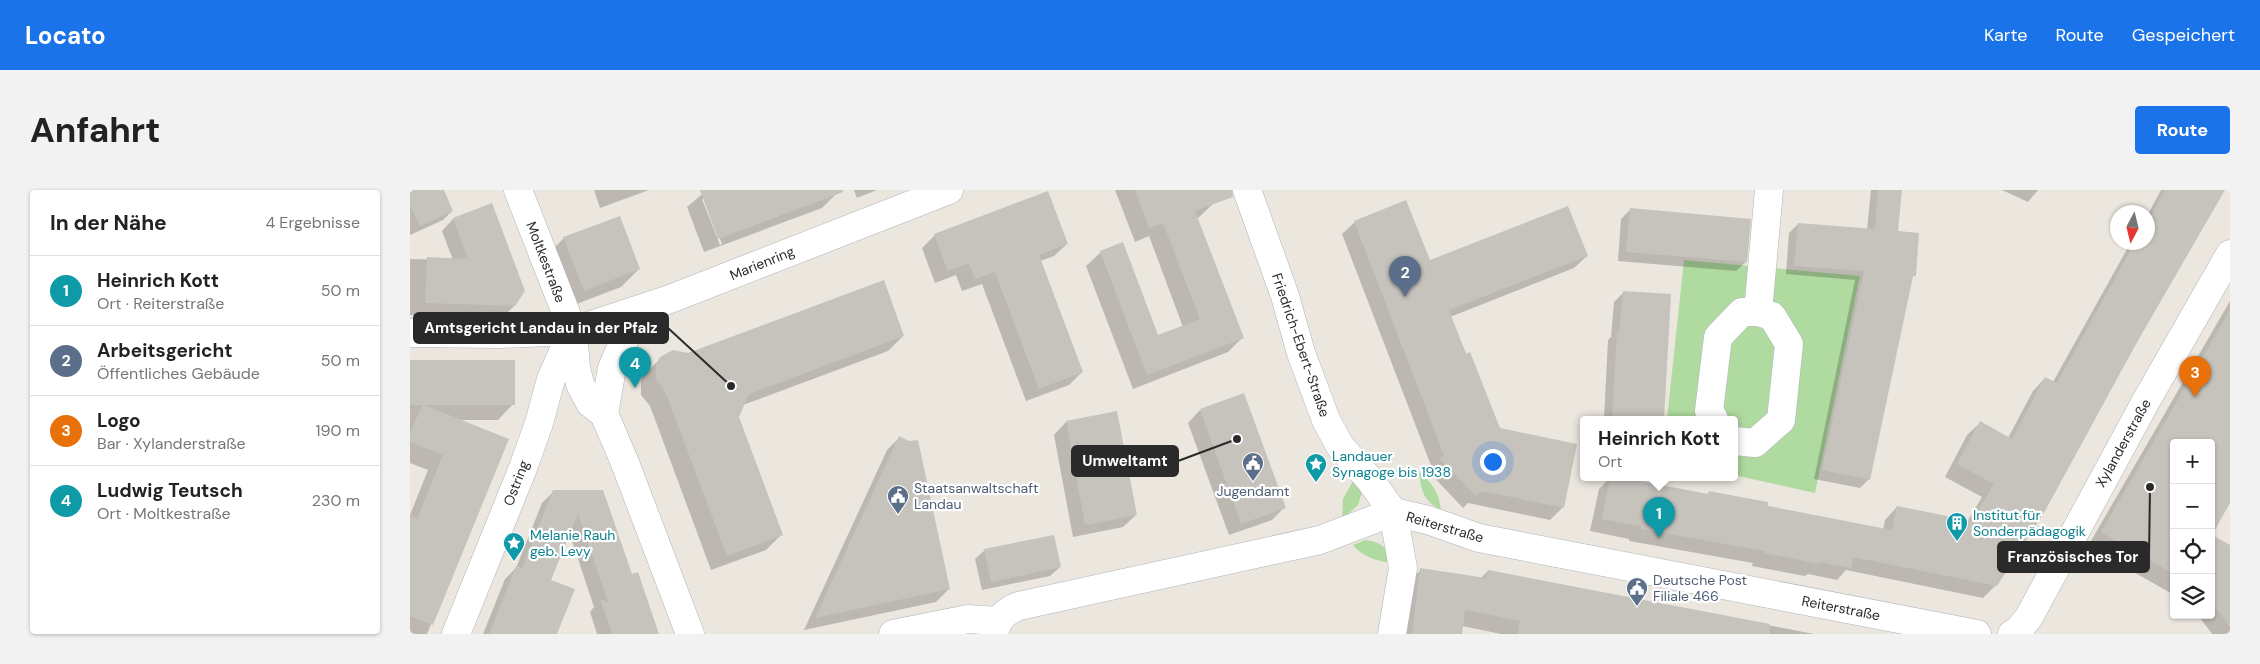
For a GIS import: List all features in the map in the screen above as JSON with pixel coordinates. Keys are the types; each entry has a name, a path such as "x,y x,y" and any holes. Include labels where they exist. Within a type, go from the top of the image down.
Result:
{"street":[{"name":"Moltkestraße","path":"518,190 573,331 576,368 580,384 590,403 604,414 625,463 690,634"},
{"name":"Marienring","path":"410,333 500,334 573,331 638,310 950,190"},
{"name":"Friedrich-Ebert-Straße","path":"1247,190 1285,296 1301,353 1326,420 1344,451 1370,480 1393,512"},
{"path":"1758,312 1769,190"},
{"name":"Xylanderstraße","path":"2016,633 2029,618 2124,442 2230,254"},
{"path":"604,414 612,368 638,310"},
{"path":"1712,416 1708,411 1718,337 1742,312 1758,312 1772,316 1789,344 1781,420 1755,443 1738,441"},
{"name":"Ostring","path":"456,634 523,468 539,423 551,379 573,331"},
{"path":"1392,634 1403,568 1393,512"},
{"name":"Reiterstraße","path":"893,634 968,619 996,628 1006,612 1019,606 1320,540 1393,512 1428,520 1447,529 1479,538 1977,634"}],"green space":[{"path":"1684,260 1860,276 1815,493 1738,476 1738,416 1667,416"},
{"path":"1419,472 1434,488 1439,498 1441,510 1430,503 1424,494"},
{"path":"1353,481 1362,492 1358,505 1342,520 1343,499"},
{"path":"1365,540 1376,542 1383,546 1392,563 1370,558 1353,545"}],"building":[{"path":"410,190 444,190 453,211 420,226 410,205"},
{"path":"700,190 843,190 843,192 718,239"},
{"path":"1135,190 1232,190 1233,197 1195,211 1244,338 1147,375 1100,251 1123,242 1158,335 1200,319 1163,223 1149,228"},
{"path":"1878,190 1902,190 1898,231 1919,233 1916,276 1913,276 1870,480 1822,470 1864,271 1794,266 1798,223 1875,229"},
{"path":"2165,190 2225,190 2136,344 2045,511 1997,586 1853,557 1851,568 1820,562 1819,564 1764,553 1765,551 1641,529 1641,526 1602,519 1609,481 1641,481 1708,494 1709,491 1768,502 1768,506 1892,530 1897,506 1972,521 1994,484 1957,464 1980,421 2012,439 2045,377 2057,383 2131,250 2155,250 2155,208"},
{"path":"1048,191 1068,244 1039,255 1083,372 1039,389 995,272 975,279 969,263 948,271 934,234"},
{"path":"1406,200 1430,260 1568,206 1588,256 1449,310 1466,354 1470,352 1500,428 1577,444 1564,508 1482,491 1476,496 1440,459 1444,455 1354,221"},
{"path":"492,203 525,291 515,306 425,303 427,257 468,259 453,218"},
{"path":"1630,208 1751,219 1747,262 1626,252"},
{"path":"620,216 640,269 584,291 563,237"},
{"path":"884,280 904,336 749,394 739,417 783,535 727,556 665,391 656,379 656,364 660,357 673,350 688,353"},
{"path":"1623,291 1671,294 1664,416 1612,416 1617,329 1619,335"},
{"path":"2230,310 2230,503 2215,530 2215,439 2170,439 2170,572 2101,532"},
{"path":"410,360 515,360 515,405 424,405 509,439 433,625 410,616 410,516 417,519 443,455 410,442 410,434 422,405 410,405"},
{"path":"1244,393 1286,508 1241,524 1200,409"},
{"path":"1117,411 1137,515 1085,525 1066,421"},
{"name":"Staatsanwaltschaft Landau","path":"899,436 909,441 918,440 950,589 815,618"},
{"path":"553,490 603,490 632,574 638,572 659,634 612,634 600,599 608,602 578,514 551,580 575,589 557,634 489,634 516,566 522,568"},
{"path":"1054,535 1061,567 991,582 984,549"},
{"path":"2215,537 2230,545 2230,627 2215,606"},
{"path":"1420,568 1486,578 1488,570 1770,624 1770,634 1518,634 1520,621 1465,610 1462,634 1412,634"}],"place":[{"name":"Arbeitsgericht","path":"1405,297"},
{"name":"Amtsgericht Landau in der Pfalz","path":"731,386"},
{"name":"Ludwig Teutsch","path":"635,388"},
{"name":"Logo","path":"2195,397"},
{"name":"Umweltamt","path":"1237,439"},
{"name":"Jugendamt","path":"1253,482"},
{"name":"Landauer Synagoge bis 1938","path":"1316,483"},
{"name":"Französisches Tor","path":"2150,487"},
{"name":"Staatsanwaltschaft Landau","path":"898,515"},
{"name":"Heinrich Kott","path":"1659,538"},
{"name":"Institut für Sonderpädagogik","path":"1957,542"},
{"name":"Melanie Rauh geb. Levy","path":"514,562"},
{"name":"Deutsche Post Filiale 466","path":"1637,607"}]}
